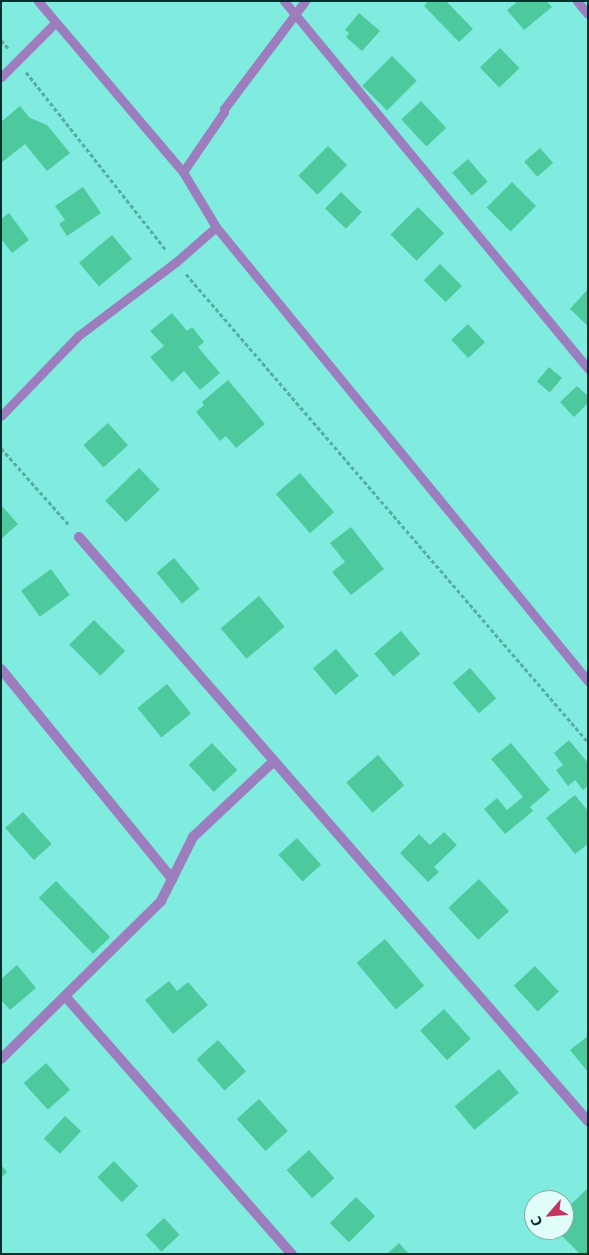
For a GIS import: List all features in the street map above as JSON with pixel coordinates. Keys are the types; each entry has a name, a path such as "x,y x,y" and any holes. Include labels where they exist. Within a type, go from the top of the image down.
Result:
{"street":[{"path":"80,537 588,1121"},
{"path":"1,669 172,879"},
{"path":"1,1059 161,902 193,837 274,761"},
{"path":"65,996 292,1254"}],"lane":[{"path":"38,1 182,172 216,227 588,681"},
{"path":"284,1 588,368"},
{"path":"182,172 224,112 224,109 294,14 306,1"},
{"path":"577,1 588,14"},
{"path":"1,77 55,23"},
{"path":"1,416 78,336 176,262 216,227"}],"path":[{"path":"1,40 176,262 588,742"},
{"path":"1,448 80,537"}],"building":[{"path":"428,1 446,1 473,29 459,42 424,6"},
{"path":"518,1 546,1 552,7 524,30 507,10"},
{"path":"359,13 380,31 362,51 346,37 349,33 345,30"},
{"path":"500,48 519,68 499,88 480,67"},
{"path":"392,56 417,81 387,110 362,86"},
{"path":"421,101 446,128 426,146 401,119"},
{"path":"20,106 30,118 47,125 70,153 47,171 25,144 1,163 1,122"},
{"path":"328,146 347,165 317,195 298,176"},
{"path":"540,148 553,163 537,177 524,162"},
{"path":"468,159 488,182 472,195 452,173"},
{"path":"512,182 536,206 511,231 487,207"},
{"path":"83,187 101,213 67,236 59,224 65,220 55,206"},
{"path":"341,192 362,212 346,229 325,209"},
{"path":"418,207 444,233 417,261 390,235"},
{"path":"9,213 29,240 12,253 1,239 1,219"},
{"path":"112,235 132,259 99,286 79,263"},
{"path":"440,264 462,286 446,302 424,280"},
{"path":"588,289 588,326 570,309"},
{"path":"172,313 187,331 192,327 204,342 198,347 220,373 200,390 184,371 172,382 150,357 164,346 150,331"},
{"path":"468,324 485,342 468,358 451,340"},
{"path":"549,367 562,378 550,392 537,382"},
{"path":"228,380 265,424 236,448 226,436 220,441 196,412 204,405 202,402"},
{"path":"577,386 588,396 588,403 574,417 560,402"},
{"path":"108,423 128,445 104,467 83,445"},
{"path":"139,468 160,490 126,522 105,501"},
{"path":"300,473 334,512 310,533 276,494"},
{"path":"1,505 18,524 1,539"},
{"path":"351,527 384,569 351,595 332,572 345,562 330,543"},
{"path":"174,558 200,589 182,603 156,573"},
{"path":"51,569 70,595 40,617 21,591"},
{"path":"259,596 285,627 246,659 221,628"},
{"path":"94,620 125,651 100,676 69,645"},
{"path":"401,631 420,654 393,676 374,653"},
{"path":"336,649 358,676 336,695 313,668"},
{"path":"470,668 496,698 479,713 453,683"},
{"path":"167,684 191,714 161,737 137,708"},
{"path":"569,740 588,763 588,786 583,790 575,780 568,786 556,770 563,765 554,753"},
{"path":"212,743 237,770 214,792 189,765"},
{"path":"511,743 550,790 530,807 533,811 505,834 484,809 497,798 507,810 523,797 491,759"},
{"path":"378,755 404,785 373,813 346,783"},
{"path":"575,795 588,811 588,844 575,854 546,818"},
{"path":"23,812 52,844 34,860 5,828"},
{"path":"444,832 457,845 434,867 439,872 428,882 400,853 419,834 430,845"},
{"path":"297,838 321,865 303,881 278,855"},
{"path":"479,879 509,911 478,940 448,908"},
{"path":"56,881 110,937 93,954 39,898"},
{"path":"385,939 424,986 396,1010 357,963"},
{"path":"17,965 36,988 10,1010 1,1000 1,979"},
{"path":"535,966 559,992 538,1011 514,986"},
{"path":"169,981 177,991 188,982 208,1005 173,1034 145,1000"},
{"path":"444,1009 471,1039 447,1060 420,1030"},
{"path":"588,1036 588,1072 570,1050"},
{"path":"218,1040 246,1071 225,1091 196,1059"},
{"path":"46,1063 70,1090 48,1110 24,1083"},
{"path":"499,1069 519,1093 474,1130 455,1106"},
{"path":"259,1099 288,1131 265,1151 237,1119"},
{"path":"65,1116 81,1131 60,1154 44,1139"},
{"path":"309,1150 334,1178 312,1198 287,1170"},
{"path":"114,1161 138,1186 122,1202 97,1177"},
{"path":"1,1165 7,1172 1,1178"},
{"path":"588,1188 588,1254 580,1254 566,1240 574,1240 574,1201"},
{"path":"356,1197 375,1216 349,1242 330,1223"},
{"path":"164,1218 180,1235 161,1252 146,1235"},
{"path":"399,1243 409,1254 387,1254"}]}
